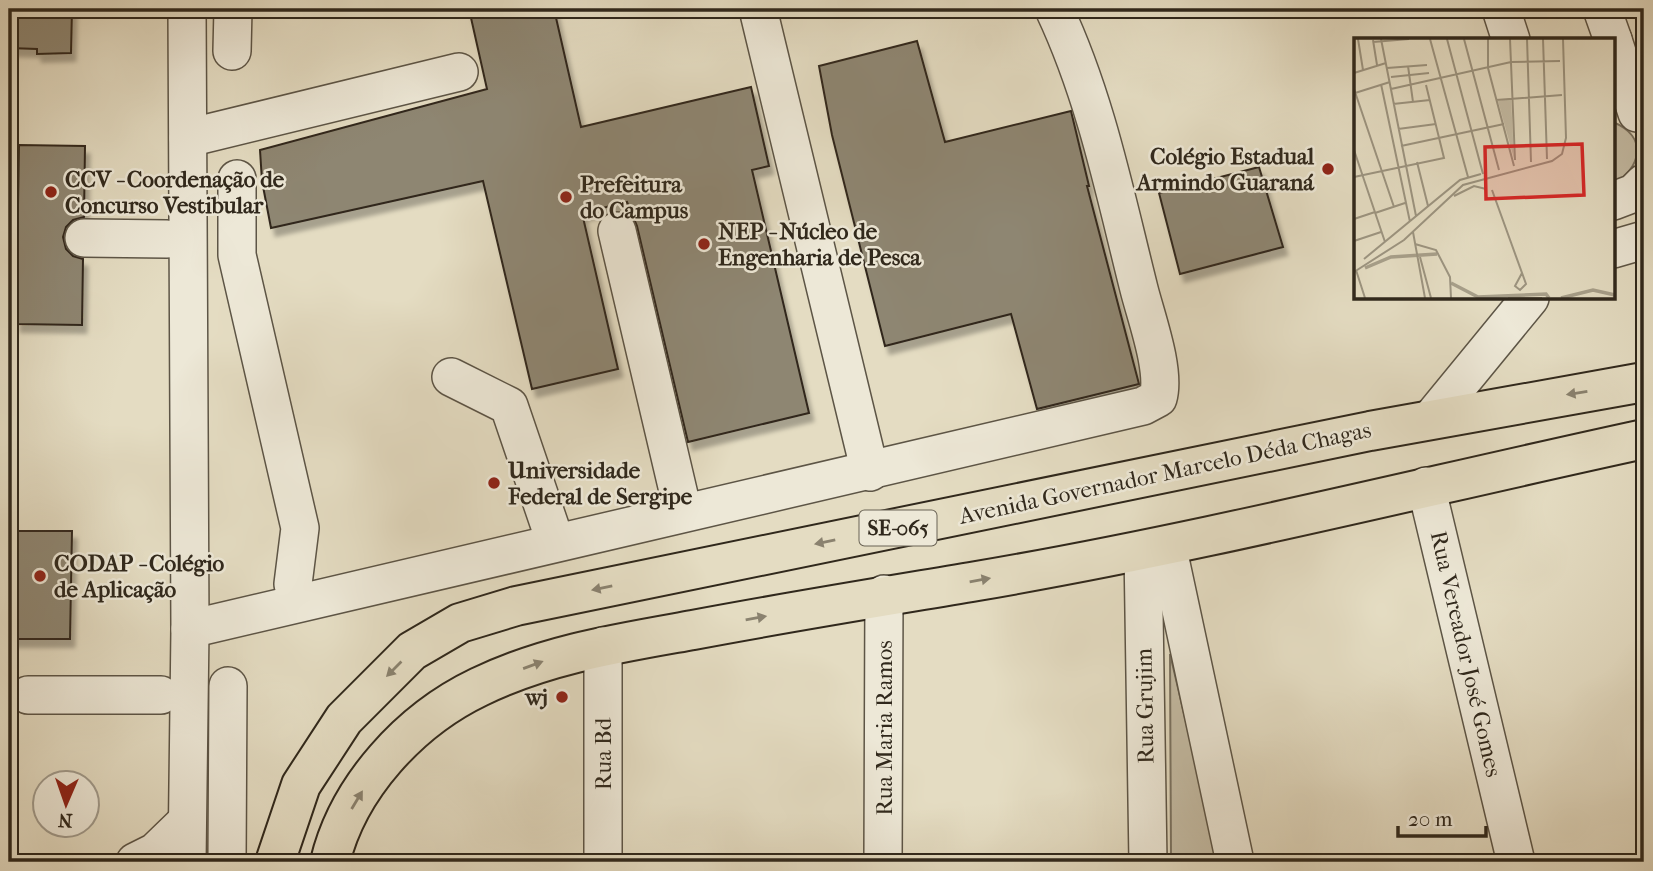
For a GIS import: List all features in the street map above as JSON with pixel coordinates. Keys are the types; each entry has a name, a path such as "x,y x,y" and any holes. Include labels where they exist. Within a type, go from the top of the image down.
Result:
{"main road":[{"name":"Avenida Governador Marcelo Déda Chagas","path":"275,862 301,785 344,719 412,651 460,623 516,606 1430,420 1644,382"},
{"path":"330,862 337,835 370,780 403,740 435,713 477,688 556,657 884,594 1155,548 1644,439"}],"street":[{"path":"187,9 190,629 187,862"},
{"path":"232,51 233,9"},
{"path":"758,9 870,472"},
{"path":"190,629 555,541 870,472 1143,406 1158,398 1161,383 1152,340 1095,113 1054,9"},
{"path":"1501,9 1510,38"},
{"path":"1602,9 1612,38"},
{"path":"1614,44 1631,112"},
{"path":"188,138 459,72"},
{"path":"237,179 237,256 300,528 293,584"},
{"path":"1614,201 1634,193 1644,183"},
{"path":"617,231 683,512"},
{"path":"83,238 167,239"},
{"path":"1614,249 1644,240"},
{"path":"1430,420 1529,299"},
{"path":"451,377 509,406 555,541"},
{"name":"Rua Vereador José Gomes","path":"1426,486 1516,862"},
{"path":"1155,548 1235,862"},
{"name":"Rua Grujim","path":"1147,862 1155,548"},
{"name":"Rua Maria Ramos","path":"883,862 884,594"},
{"name":"Rua Bd","path":"603,646 603,862"},
{"path":"227,862 228,686"},
{"path":"27,695 161,695"},
{"path":"135,862 155,852 187,821"}],"shaded area":[{"path":"1614,123 1624,128 1636,144 1635,162 1623,178 1614,184"},
{"path":"1170,654 1219,862 1171,862"}],"building":[{"path":"9,9 72,9 71,53 37,54 37,49 9,48"},
{"name":"Prefeitura do Campus","path":"469,9 554,9 581,127 751,87 769,166 752,170 809,413 688,442 637,226 627,202 582,213 618,369 532,389 483,181 271,228 262,181 260,150 487,89"},
{"path":"917,41 945,142 1071,111 1087,186 1139,384 1037,409 1011,314 885,346 832,135 819,66"},
{"name":"CCV - Coordenação de Concurso Vestibular","path":"19,145 85,146 84,217 73,220 66,227 63,237 66,249 73,256 83,259 82,325 16,324"},
{"path":"1259,167 1283,247 1180,274 1159,193"},
{"name":"CODAP - Colégio de Aplicação","path":"9,531 72,531 70,639 9,639"}],"place":[{"name":"Colégio Estadual Armindo Guaraná","path":"1328,169"},
{"name":"CCV - Coordenação de Concurso Vestibular","path":"51,192"},
{"name":"Prefeitura do Campus","path":"566,197"},
{"name":"NEP - Núcleo de Engenharia de Pesca","path":"704,244"},
{"name":"Universidade Federal de Sergipe","path":"494,483"},
{"name":"CODAP - Colégio de Aplicação","path":"40,576"},
{"name":"wj","path":"562,697"}]}
